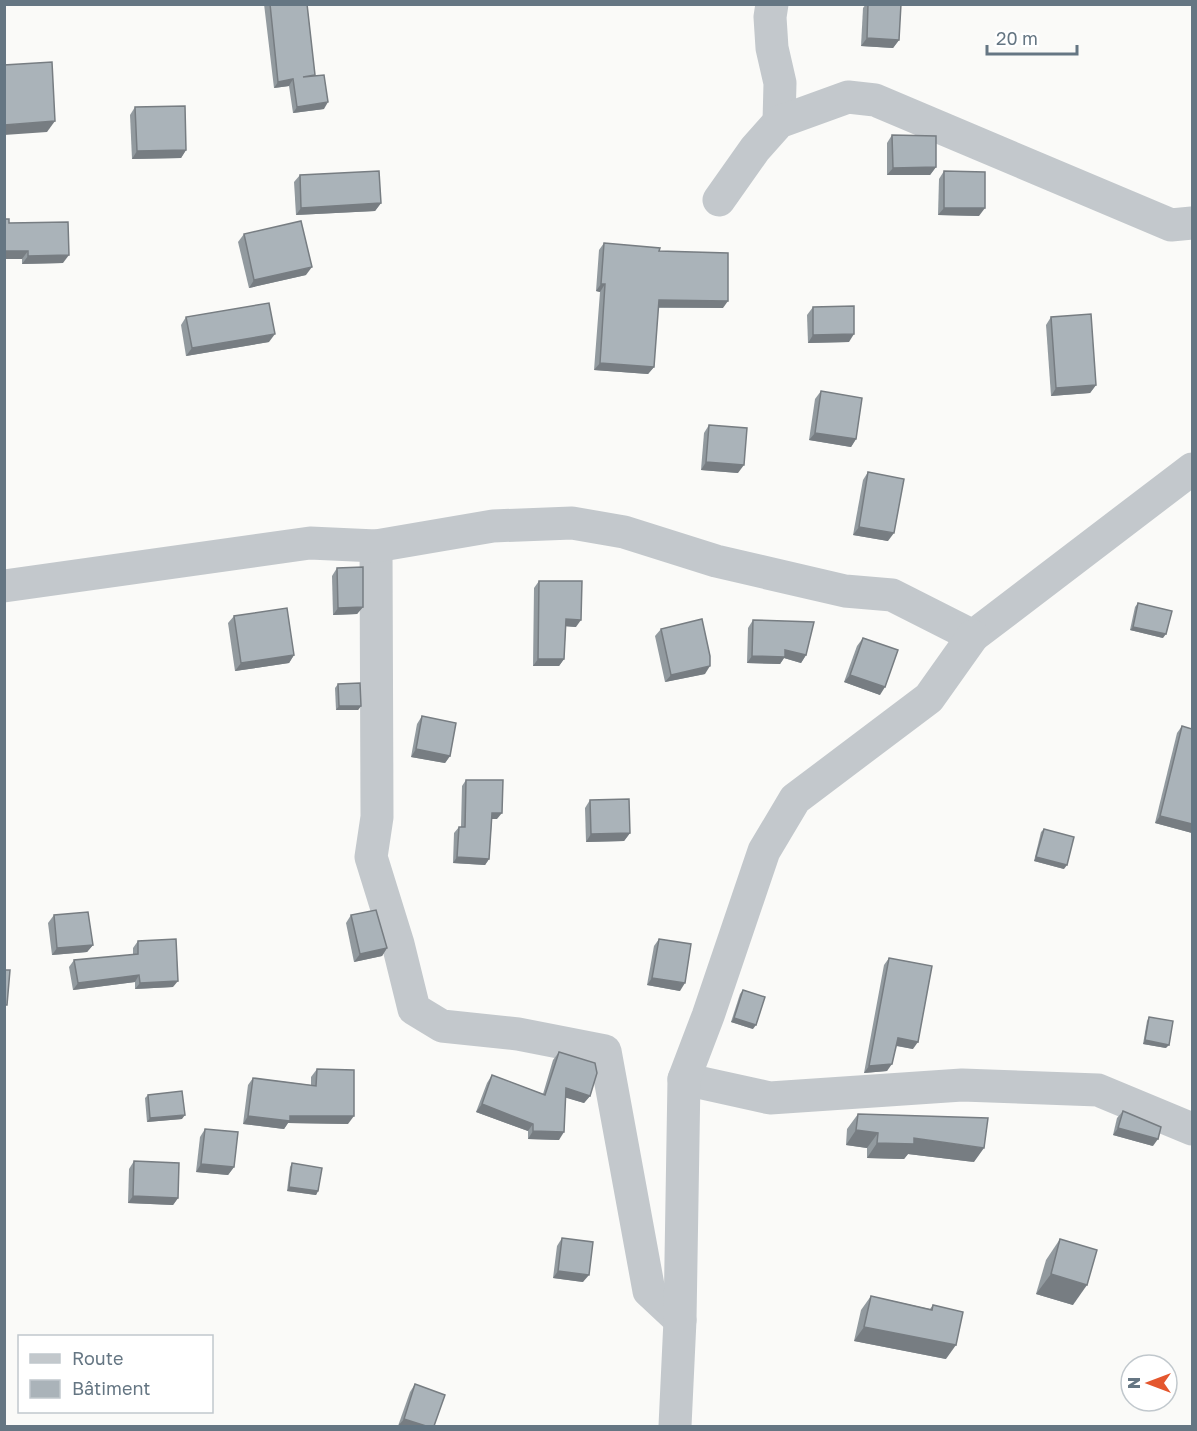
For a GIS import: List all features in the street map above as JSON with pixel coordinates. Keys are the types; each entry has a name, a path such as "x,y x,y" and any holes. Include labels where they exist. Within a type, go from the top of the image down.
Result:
{"street":[{"path":"772,4 770,17 772,48 780,83 779,122"},
{"path":"718,200 755,149 779,122 848,97 875,100 1171,225 1192,223"},
{"path":"675,1426 680,1320 684,1078 708,1016 764,851 795,799 929,698 973,636 1192,469"},
{"path":"4,586 310,543 376,546 494,526 572,523 624,532 716,561 845,591 892,595 973,636"},
{"path":"376,546 377,817 370,857 398,944 414,1009 442,1026 518,1034 605,1051 649,1291 680,1320"},
{"path":"684,1078 770,1098 962,1085 1098,1090 1192,1129"}],"building":[{"path":"270,4 307,4 315,75 303,77 324,75 328,102 297,107 293,79 278,82"},
{"path":"868,4 901,4 899,40 867,38"},
{"path":"52,62 55,121 4,125 4,65"},
{"path":"185,106 186,150 137,151 135,107"},
{"path":"892,135 936,136 936,167 893,168"},
{"path":"379,171 381,203 301,208 300,175"},
{"path":"944,171 985,172 985,208 944,208"},
{"path":"4,219 9,219 9,223 68,222 69,255 28,256 28,251 4,251"},
{"path":"301,221 312,267 254,280 244,234"},
{"path":"604,243 660,248 659,251 728,253 728,301 659,300 654,367 600,363 605,284 601,284"},
{"path":"269,303 275,334 192,348 186,317"},
{"path":"854,306 854,334 813,335 813,307"},
{"path":"1091,314 1096,385 1056,388 1051,317"},
{"path":"821,391 862,398 856,439 815,433"},
{"path":"709,425 747,428 744,465 706,462"},
{"path":"868,472 904,479 894,533 859,527"},
{"path":"363,567 363,607 338,608 337,568"},
{"path":"539,581 582,581 581,620 566,619 564,659 538,659"},
{"path":"1138,603 1172,611 1166,634 1133,627"},
{"path":"287,608 294,655 241,663 234,616"},
{"path":"702,619 710,666 671,675 661,629"},
{"path":"753,620 814,622 806,655 785,650 785,657 752,656"},
{"path":"863,638 898,650 885,687 850,675"},
{"path":"360,683 361,706 339,706 338,684"},
{"path":"422,716 456,723 450,756 416,749"},
{"path":"1182,726 1192,729 1192,824 1160,816"},
{"path":"466,780 503,780 502,813 492,813 489,859 457,857 459,827 465,827"},
{"path":"629,799 630,833 591,834 590,800"},
{"path":"1044,829 1074,837 1067,865 1036,857"},
{"path":"376,910 387,948 360,954 351,915"},
{"path":"88,912 93,945 57,948 54,915"},
{"path":"176,939 178,981 140,983 139,975 78,983 74,960 138,954 138,941"},
{"path":"659,939 691,944 685,983 652,978"},
{"path":"889,958 932,966 918,1042 898,1038 892,1064 869,1066"},
{"path":"4,970 10,970 7,1005 4,1005"},
{"path":"743,990 765,997 756,1025 734,1018"},
{"path":"1149,1017 1173,1021 1169,1045 1145,1040"},
{"path":"559,1052 595,1063 597,1073 590,1096 566,1088 564,1132 533,1131 533,1124 482,1104 492,1075 545,1095"},
{"path":"317,1069 354,1070 354,1116 290,1116 290,1121 248,1116 253,1078 316,1086"},
{"path":"182,1091 185,1115 150,1118 148,1095"},
{"path":"1123,1111 1161,1127 1158,1139 1118,1128"},
{"path":"858,1114 988,1118 984,1148 914,1138 914,1144 877,1143 878,1133 856,1130"},
{"path":"205,1129 238,1132 234,1167 201,1164"},
{"path":"134,1161 179,1163 178,1198 133,1196"},
{"path":"292,1163 322,1168 318,1191 289,1187"},
{"path":"562,1238 593,1242 589,1275 558,1271"},
{"path":"1060,1239 1097,1250 1087,1285 1051,1274"},
{"path":"871,1296 932,1310 933,1305 963,1312 956,1345 864,1327"},
{"path":"415,1384 445,1395 434,1426 426,1426 404,1419"}]}
